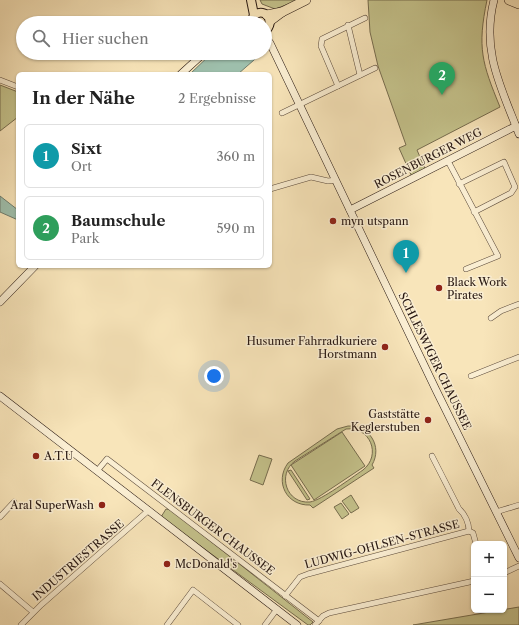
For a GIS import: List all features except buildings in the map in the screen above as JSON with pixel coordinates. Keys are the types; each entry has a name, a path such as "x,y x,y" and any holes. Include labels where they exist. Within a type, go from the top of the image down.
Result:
{"highway":[{"path":"272,17 306,0"},
{"path":"509,0 519,4"}],"main road":[{"path":"251,0 254,2 258,16"}],"street":[{"path":"494,0 489,29 492,64 519,134"},
{"path":"338,86 321,46 322,39 365,18"},
{"path":"348,25 360,75"},
{"name":"SCHLESWIGER CHAUSSEE","path":"272,47 519,558"},
{"path":"183,72 196,60"},
{"path":"282,113 375,68"},
{"path":"0,80 16,86"},
{"name":"ROSENBURGER WEG","path":"350,210 448,162 516,126"},
{"path":"448,162 498,256 466,269"},
{"path":"459,184 504,162 515,187 511,193 474,212"},
{"path":"272,187 311,177 328,181 336,180"},
{"path":"0,302 33,268"},
{"path":"491,318 501,311 519,304"},
{"path":"470,376 519,356"},
{"path":"0,396 277,608 297,625"},
{"path":"432,456 459,509 463,512 469,525 469,531 473,533 475,541"},
{"name":"FLENSBURGER CHAUSSEE","path":"98,471 107,459 285,596 317,623"},
{"path":"0,518 14,502"},
{"path":"496,512 519,505"},
{"name":"INDUSTRIESTRASSE","path":"20,625 149,510"},
{"name":"LUDWIG-OHLSEN-STRASSE","path":"285,596 300,577 308,574 469,531"},
{"path":"507,572 519,566"},
{"path":"317,623 329,613 471,582"},
{"path":"0,584 33,612"},
{"path":"167,625 192,590 238,625"},
{"path":"265,625 277,608"}],"shaded area":[{"path":"260,0 300,0 275,9 262,4"},
{"path":"368,0 487,0 482,31 483,55 485,66 500,107 417,150 426,171 412,177 399,148 406,145 378,66 370,32"},
{"path":"205,60 254,60 240,72 192,72"},
{"path":"0,85 16,91 16,119 0,131"},
{"path":"0,196 16,208 16,219 0,212"},
{"path":"348,426 356,427 368,433 375,444 375,458 372,465 374,468 313,508 310,505 295,502 285,492 283,485 282,478 288,463 337,429","holes":["346,429 354,429 361,432 371,443 372,457 369,464 344,483 315,500 310,502 295,498 287,487 286,473 289,467 295,461"]},
{"path":"342,432 365,466 314,500 291,465"},
{"path":"259,455 272,459 263,485 250,480"},
{"path":"291,470 310,499 307,500 288,471"},
{"path":"351,495 359,508 351,513 342,501"},
{"path":"341,503 349,514 342,519 334,507"},
{"path":"166,509 171,510 313,622 308,625 161,517"},
{"path":"519,607 519,625 413,625 484,613 507,613 507,609"}],"place":[{"name":"Baumschule","path":"442,95"},
{"name":"myn utspann","path":"333,221"},
{"name":"Sixt","path":"406,273"},
{"name":"Black Work Pirates","path":"439,288"},
{"name":"Husumer Fahrradkuriere Horstmann","path":"385,347"},
{"name":"Gaststätte Keglerstuben","path":"428,420"},
{"name":"A.T.U","path":"36,456"},
{"name":"Aral SuperWash","path":"102,505"},
{"name":"McDonald's","path":"167,564"}]}
